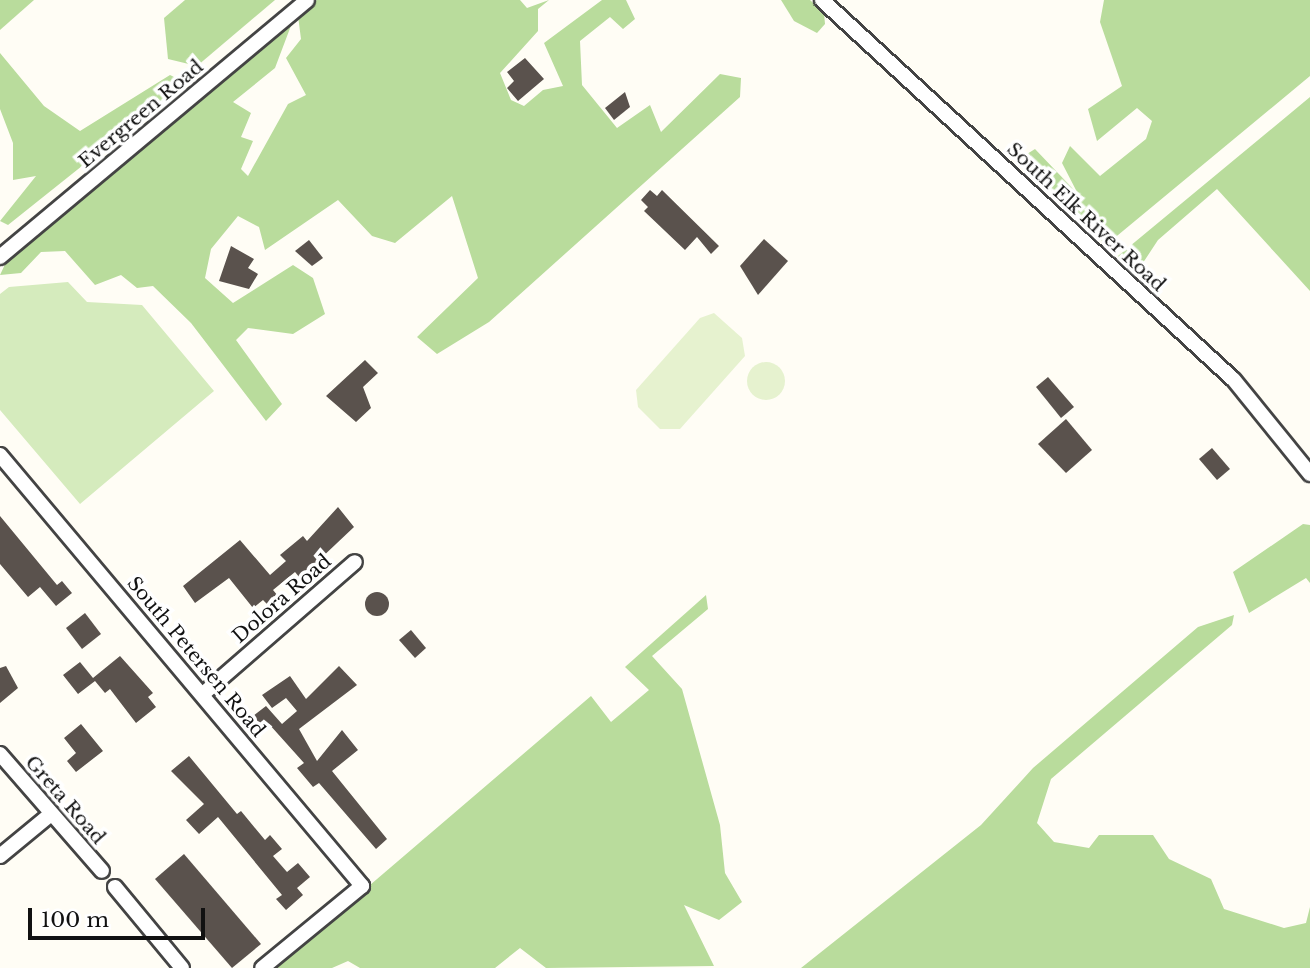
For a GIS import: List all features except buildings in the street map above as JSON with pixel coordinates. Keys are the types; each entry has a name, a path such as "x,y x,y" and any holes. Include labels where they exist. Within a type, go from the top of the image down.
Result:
{"street":[{"name":"Evergreen Road","path":"0,257 306,0"},
{"name":"South Elk River Road","path":"822,0 1234,380 1310,474"},
{"name":"South Petersen Road","path":"0,454 362,886 262,968"},
{"name":"Dolora Road","path":"203,694 355,562"},
{"name":"Greta Road","path":"0,754 102,870"},
{"path":"0,856 51,814"},
{"path":"115,887 182,968"}],"green space":[{"path":"0,0 34,0 0,30"},
{"path":"185,0 275,0 197,66 168,59 164,18"},
{"path":"317,0 520,0 527,8 549,0 538,9 538,31 500,73 511,100 524,106 543,90 563,86 544,43 602,0 626,0 635,19 623,29 610,17 580,41 582,85 617,128 650,105 661,132 720,74 741,78 740,97 489,322 437,354 417,337 478,278 452,196 395,243 372,236 338,200 265,250 259,227 238,216 211,249 205,278 233,303 293,265 313,278 325,314 293,334 248,328 236,340 282,404 266,421 191,323 153,286 137,288 121,275 95,285 65,251 41,252 21,273 0,275 8,258 292,23 275,68 233,102 251,113 241,137 253,141 241,169 248,176 288,104 306,95 286,58 301,39 298,16"},
{"path":"781,0 810,0 824,13 825,24 817,33 794,21"},
{"path":"1104,0 1310,0 1310,76 1106,245 1019,159 1035,149 1078,194 1062,163 1070,146 1100,176 1146,139 1152,121 1137,108 1097,141 1088,109 1122,86 1100,22"},
{"path":"0,53 44,106 80,131 170,75 186,83 8,225 0,221 36,176 13,180 13,143 0,109"},
{"path":"1310,97 1310,291 1217,189 1158,240 1135,275 1118,256"},
{"path":"68,282 87,302 142,305 214,391 80,504 0,410 0,294 9,287"},
{"path":"714,313 742,338 745,356 680,429 660,429 638,407 636,390 700,318"},
{"path":"766,362 779,368 785,381 779,394 766,400 753,394 747,381 753,368"},
{"path":"1303,524 1310,525 1310,583 1306,578 1249,613 1233,572"},
{"path":"706,595 708,609 652,656 682,689 720,825 725,873 742,902 719,920 684,905 714,966 546,968 520,948 495,968 360,968 348,961 332,968 273,968 591,696 611,722 649,690 625,667"},
{"path":"1234,615 1232,625 1051,779 1037,823 1054,842 1089,848 1099,835 1153,835 1169,859 1211,879 1224,909 1284,928 1306,923 1310,907 1310,968 801,968 981,825 1033,768 1198,627"}]}
